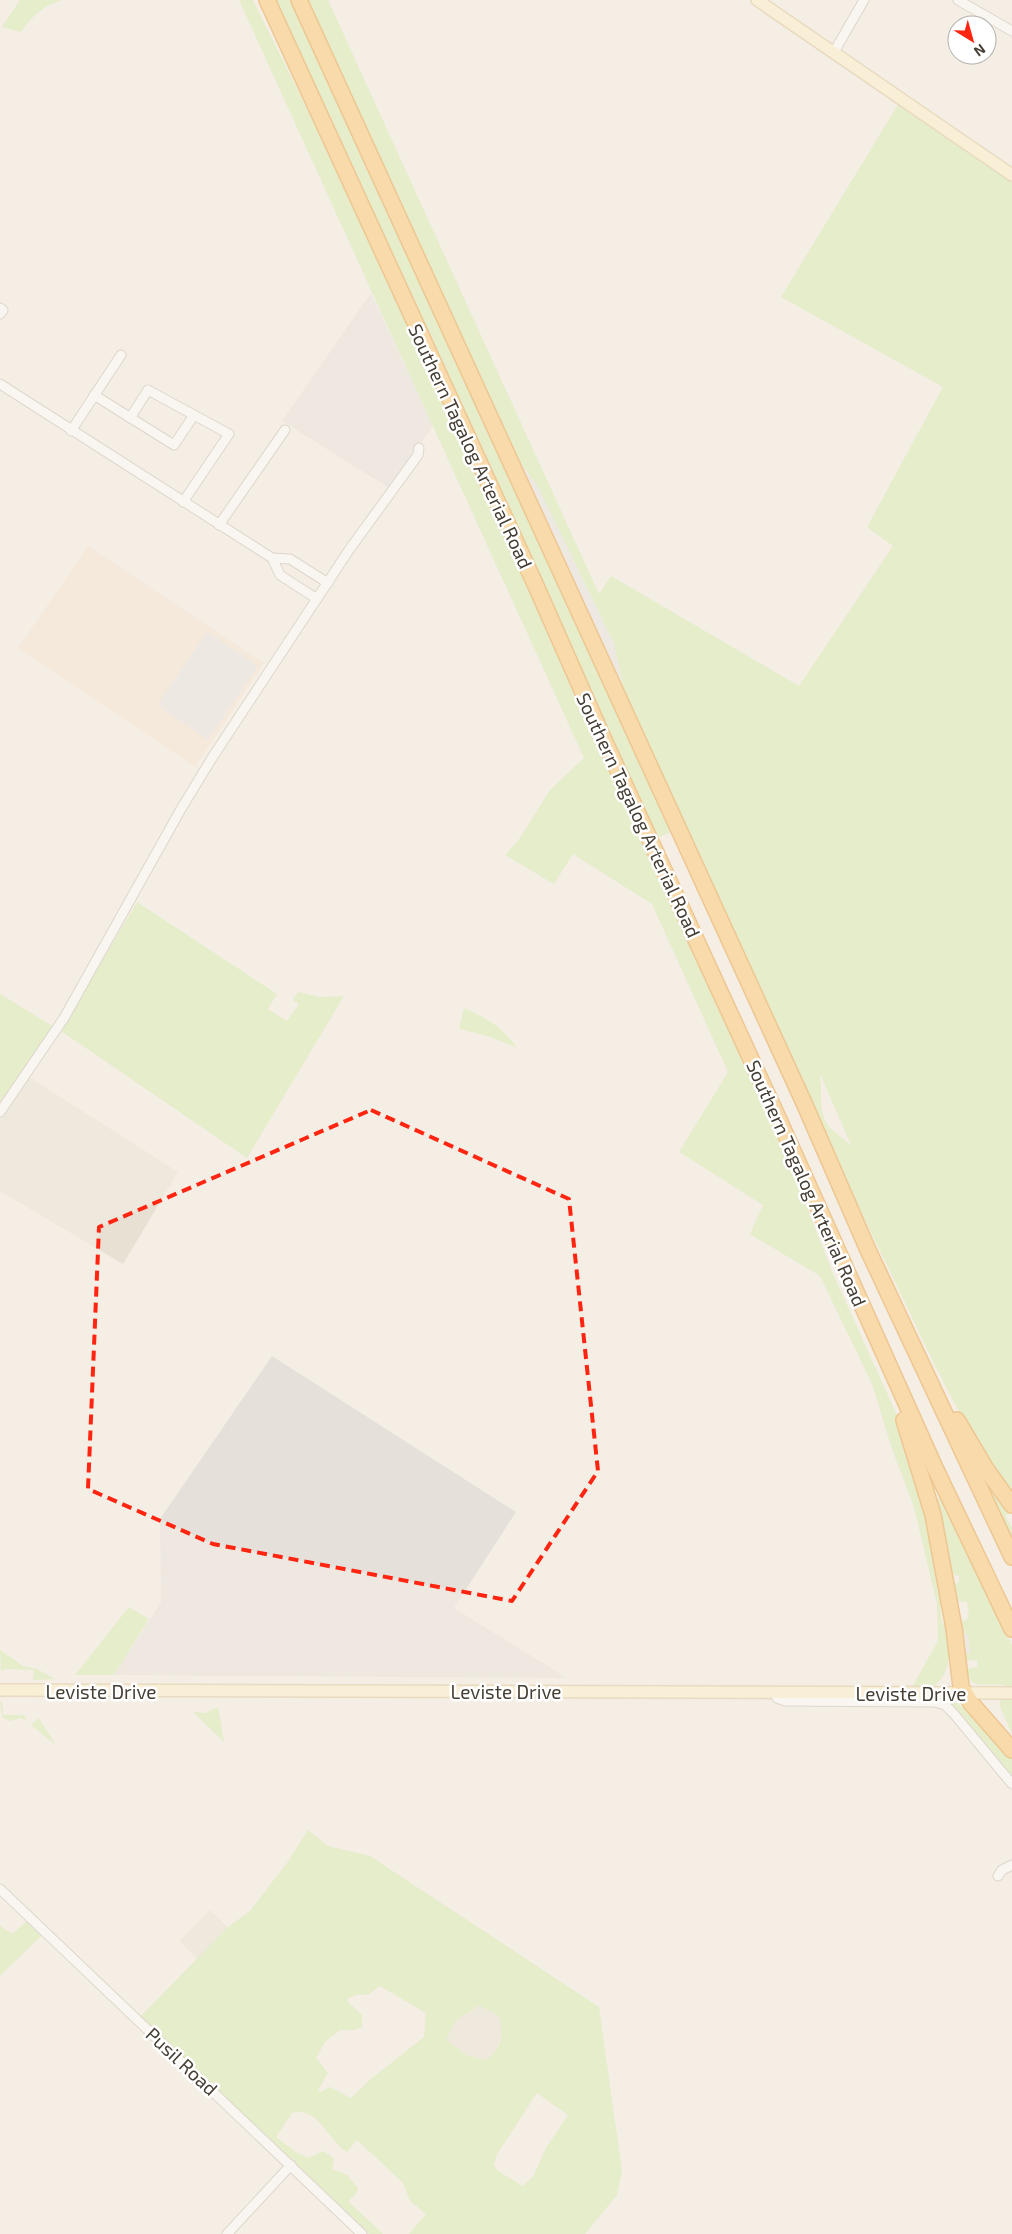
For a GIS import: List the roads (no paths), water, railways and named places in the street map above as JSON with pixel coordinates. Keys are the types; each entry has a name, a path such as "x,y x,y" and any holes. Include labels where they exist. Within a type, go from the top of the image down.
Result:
{"highway":[{"name":"Southern Tagalog Arterial Road","path":"266,0 936,1470 1012,1630"},
{"name":"Southern Tagalog Arterial Road","path":"299,0 472,374 527,500 906,1331 1012,1557"},
{"path":"863,1307 908,1428 931,1508 954,1628 959,1682 963,1693 1012,1750"},
{"path":"906,1331 971,1445 1012,1504"}],"main road":[{"path":"764,2 1012,175"},
{"name":"Leviste Drive","path":"0,1690 1012,1693"}],"street":[{"path":"834,52 864,0"},
{"path":"958,0 1012,32"},
{"path":"0,308 3,310 0,314"},
{"path":"71,431 121,355"},
{"path":"0,384 272,558 290,559 328,583"},
{"path":"130,418 148,390 230,434 182,502"},
{"path":"94,395 174,445 194,415"},
{"path":"219,525 286,430"},
{"path":"0,1112 64,1018 181,809 212,758 317,599 418,455 419,448"},
{"path":"272,558 280,575 317,599"},
{"path":"775,1692 777,1698 785,1701 892,1700 943,1704 960,1720 1012,1784"},
{"path":"998,1876 1002,1870 1012,1865"},
{"name":"Pusil Road","path":"0,1889 362,2234"},
{"path":"227,2234 291,2166"}]}
